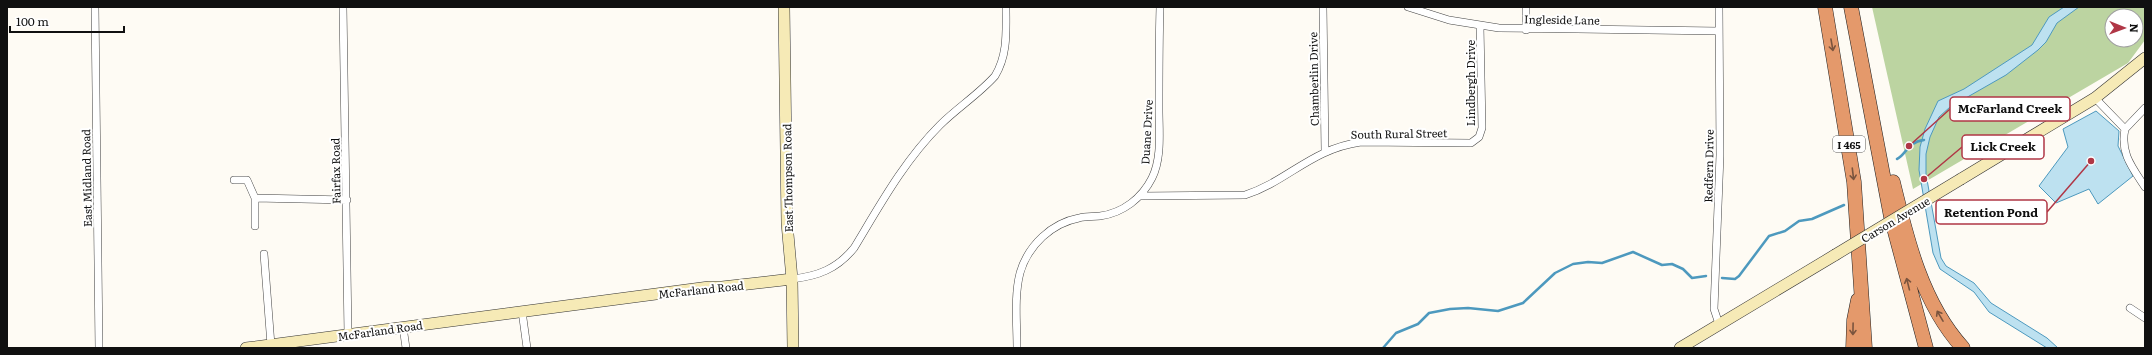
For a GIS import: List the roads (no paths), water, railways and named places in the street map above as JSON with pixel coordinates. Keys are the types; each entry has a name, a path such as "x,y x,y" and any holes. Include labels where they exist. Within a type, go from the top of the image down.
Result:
{"highway":[{"name":"I 465","path":"1825,7 1851,160 1862,282 1865,348"},
{"name":"I 465","path":"1851,7 1871,104 1891,217 1926,348"},
{"path":"1871,104 1888,159 1908,238 1921,278 1948,329 1963,348"},
{"path":"1853,348 1854,320 1862,282"}],"main road":[{"name":"East Thompson Road","path":"784,7 787,223 792,279 793,348"},
{"name":"Carson Avenue","path":"1680,348 2095,98 2145,58"},
{"name":"McFarland Road","path":"246,348 271,344 297,345 348,334 404,326 709,287 722,287 792,279"}],"street":[{"name":"East Midland Road","path":"95,7 99,348"},
{"name":"Fairfax Road","path":"343,7 348,334"},
{"name":"McFarland Road","path":"792,279 809,277 824,272 847,257 888,191 924,143 940,125 995,76 1006,50 1006,7"},
{"name":"Duane Drive","path":"1017,348 1017,291 1020,273 1030,251 1037,242 1059,225 1079,218 1114,213 1127,207 1141,196 1152,178 1158,154 1160,7"},
{"name":"Chamberlin Drive","path":"1323,7 1325,151"},
{"name":"Ingleside Lane","path":"1408,7 1449,20 1480,26 1526,30 1719,31"},
{"path":"1526,7 1526,30"},
{"name":"Redfern Drive","path":"1719,7 1720,155 1714,308 1719,324"},
{"name":"Lindbergh Drive","path":"1477,139 1482,128 1480,26"},
{"path":"2095,98 2125,128"},
{"path":"2145,108 2125,128 2123,140 2124,152 2145,187"},
{"name":"South Rural Street","path":"1141,196 1245,195 1261,189 1325,151 1346,144 1361,142 1466,144 1477,139"},
{"path":"234,180 247,180 255,198 255,226"},
{"path":"255,198 347,200"},
{"path":"264,254 271,344"},
{"path":"2130,308 2145,318"},
{"path":"522,311 527,348"},
{"path":"404,326 406,348"}],"water":[{"path":"2064,7 2079,7 2057,23 2046,42 2038,50 2006,75 1950,107 1939,117 1930,137 1926,154 1926,174 1941,258 1946,266 1974,283 1991,303 2047,338 2058,348 2047,348 1989,312 1974,292 1940,269 1933,253 1919,170 1920,147 1925,129 1938,101 1964,89 2032,45 2049,17"},
{"path":"2096,111 2119,131 2118,146 2133,176 2098,204 2089,189 2056,203 2039,186 2068,147 2063,129"}],"waterway":[{"path":"1897,159 1914,143 1924,140"},
{"path":"1722,278 1735,279 1739,276 1769,236 1785,231 1799,221 1812,219 1844,205"},
{"path":"1383,348 1396,333 1418,324 1429,313 1450,309 1468,308 1498,311 1523,303 1555,273 1573,264 1588,262 1602,263 1633,252 1662,265 1672,264 1683,269 1692,278 1706,276"}],"place":[{"name":"McFarland Creek","path":"1909,146"},
{"name":"Retention Pond","path":"2091,161"},
{"name":"Lick Creek","path":"1924,179"}]}
